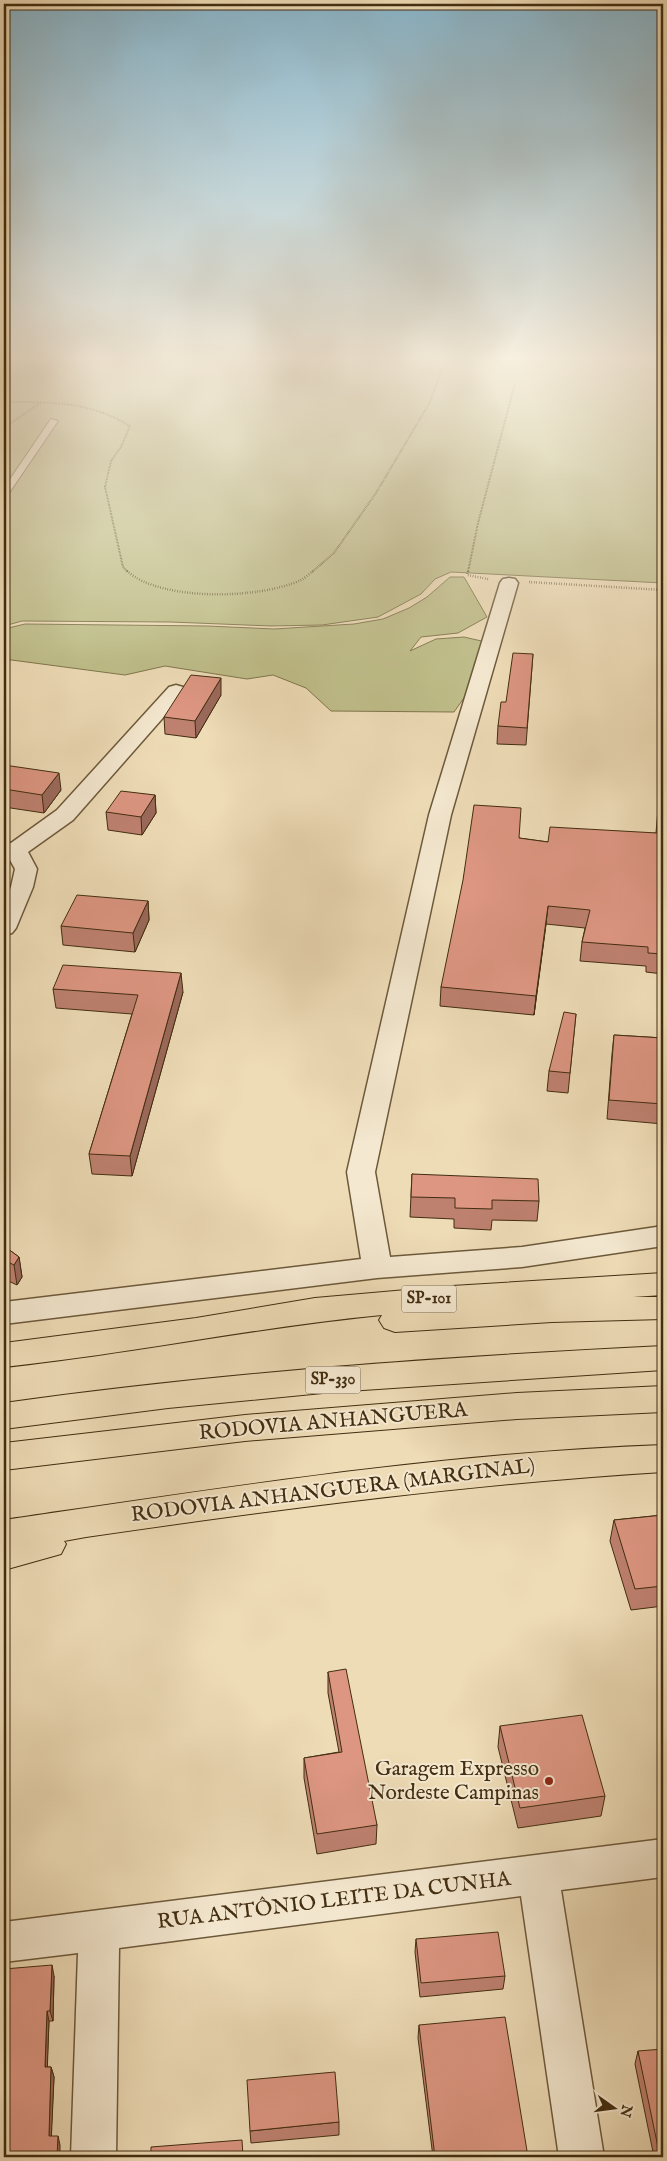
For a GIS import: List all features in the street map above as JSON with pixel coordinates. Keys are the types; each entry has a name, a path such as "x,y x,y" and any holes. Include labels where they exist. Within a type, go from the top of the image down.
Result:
{"highway":[{"name":"SP-101","path":"196,1330 316,1310 442,1298 663,1284"},
{"path":"4,1355 196,1330 331,1324 552,1310 663,1308"},
{"name":"SP-330","path":"4,1416 110,1401 373,1376 663,1358"},
{"name":"RODOVIA ANHANGUERA","path":"4,1457 245,1428 518,1406 663,1400"},
{"path":"4,1474 245,1428"},
{"name":"RODOVIA ANHANGUERA (MARGINAL)","path":"4,1535 231,1500 564,1463 663,1458"},
{"path":"4,1555 231,1500"}],"street":[{"path":"377,1268 361,1172 440,815 509,583"},
{"path":"4,928 22,887 26,869 8,851 66,815 176,691"},
{"path":"4,1313 377,1268 522,1256 663,1236"},
{"name":"RUA ANTÔNIO LEITE DA CUNHA","path":"4,1942 663,1858"},
{"path":"538,1875 582,2157"},
{"path":"93,2157 99,1930"}],"lane":[{"path":"4,494 26,462"}],"path":[{"path":"111,462 105,486 123,567 134,577 149,584 190,594 217,596 275,588 302,580 334,553 376,493 395,462"},
{"path":"494,462 467,575 509,583 537,582 663,590"}],"shaded area":[{"path":"4,462 663,462 663,583 451,572 435,579 421,594 378,617 322,625 271,626 171,622 22,621 4,626"},
{"path":"450,577 464,577 487,617 458,633 421,637 410,651 436,639 464,637 486,642 471,688 454,712 331,711 306,688 273,675 247,679 165,666 125,675 4,659 4,629 25,624 208,626 274,629 354,624 383,619 409,608 427,597"}],"building":[{"path":"513,653 533,654 527,728 498,726 501,702 506,702"},
{"path":"191,675 221,678 195,721 164,717"},
{"path":"663,758 663,954 648,953 648,947 582,942 590,910 548,906 536,996 441,987 463,880 474,805 521,808 519,838 548,842 550,827 657,833"},
{"path":"4,765 59,773 42,795 4,789"},
{"path":"121,791 155,795 141,817 106,812"},
{"path":"77,895 148,901 133,933 61,926"},
{"path":"63,965 181,973 130,1156 89,1154 138,995 53,989"},
{"path":"564,1012 576,1014 570,1073 549,1071"},
{"path":"614,1035 663,1038 663,1104 609,1100"},
{"path":"412,1174 538,1179 539,1201 492,1200 492,1209 455,1208 455,1198 411,1197"},
{"path":"4,1246 19,1257 14,1265 4,1260"},
{"path":"663,1515 663,1586 635,1589 614,1520"},
{"path":"346,1669 377,1825 317,1834 304,1758 342,1752 328,1672"},
{"name":"Garagem Expresso Nordeste Campinas","path":"582,1715 605,1796 520,1808 500,1726"},
{"path":"498,1932 505,1976 421,1983 416,1939"},
{"path":"52,1965 50,2011 47,2011 45,2067 51,2067 49,2136 58,2136 57,2157 4,2157 4,1969"},
{"path":"505,2017 528,2157 435,2157 419,2025"},
{"path":"663,2049 663,2157 660,2157 638,2051"},
{"path":"335,2072 339,2122 250,2131 247,2080"},
{"path":"242,2140 243,2157 151,2157 151,2147"}],"place":[{"name":"Garagem Expresso Nordeste Campinas","path":"549,1781"}]}
